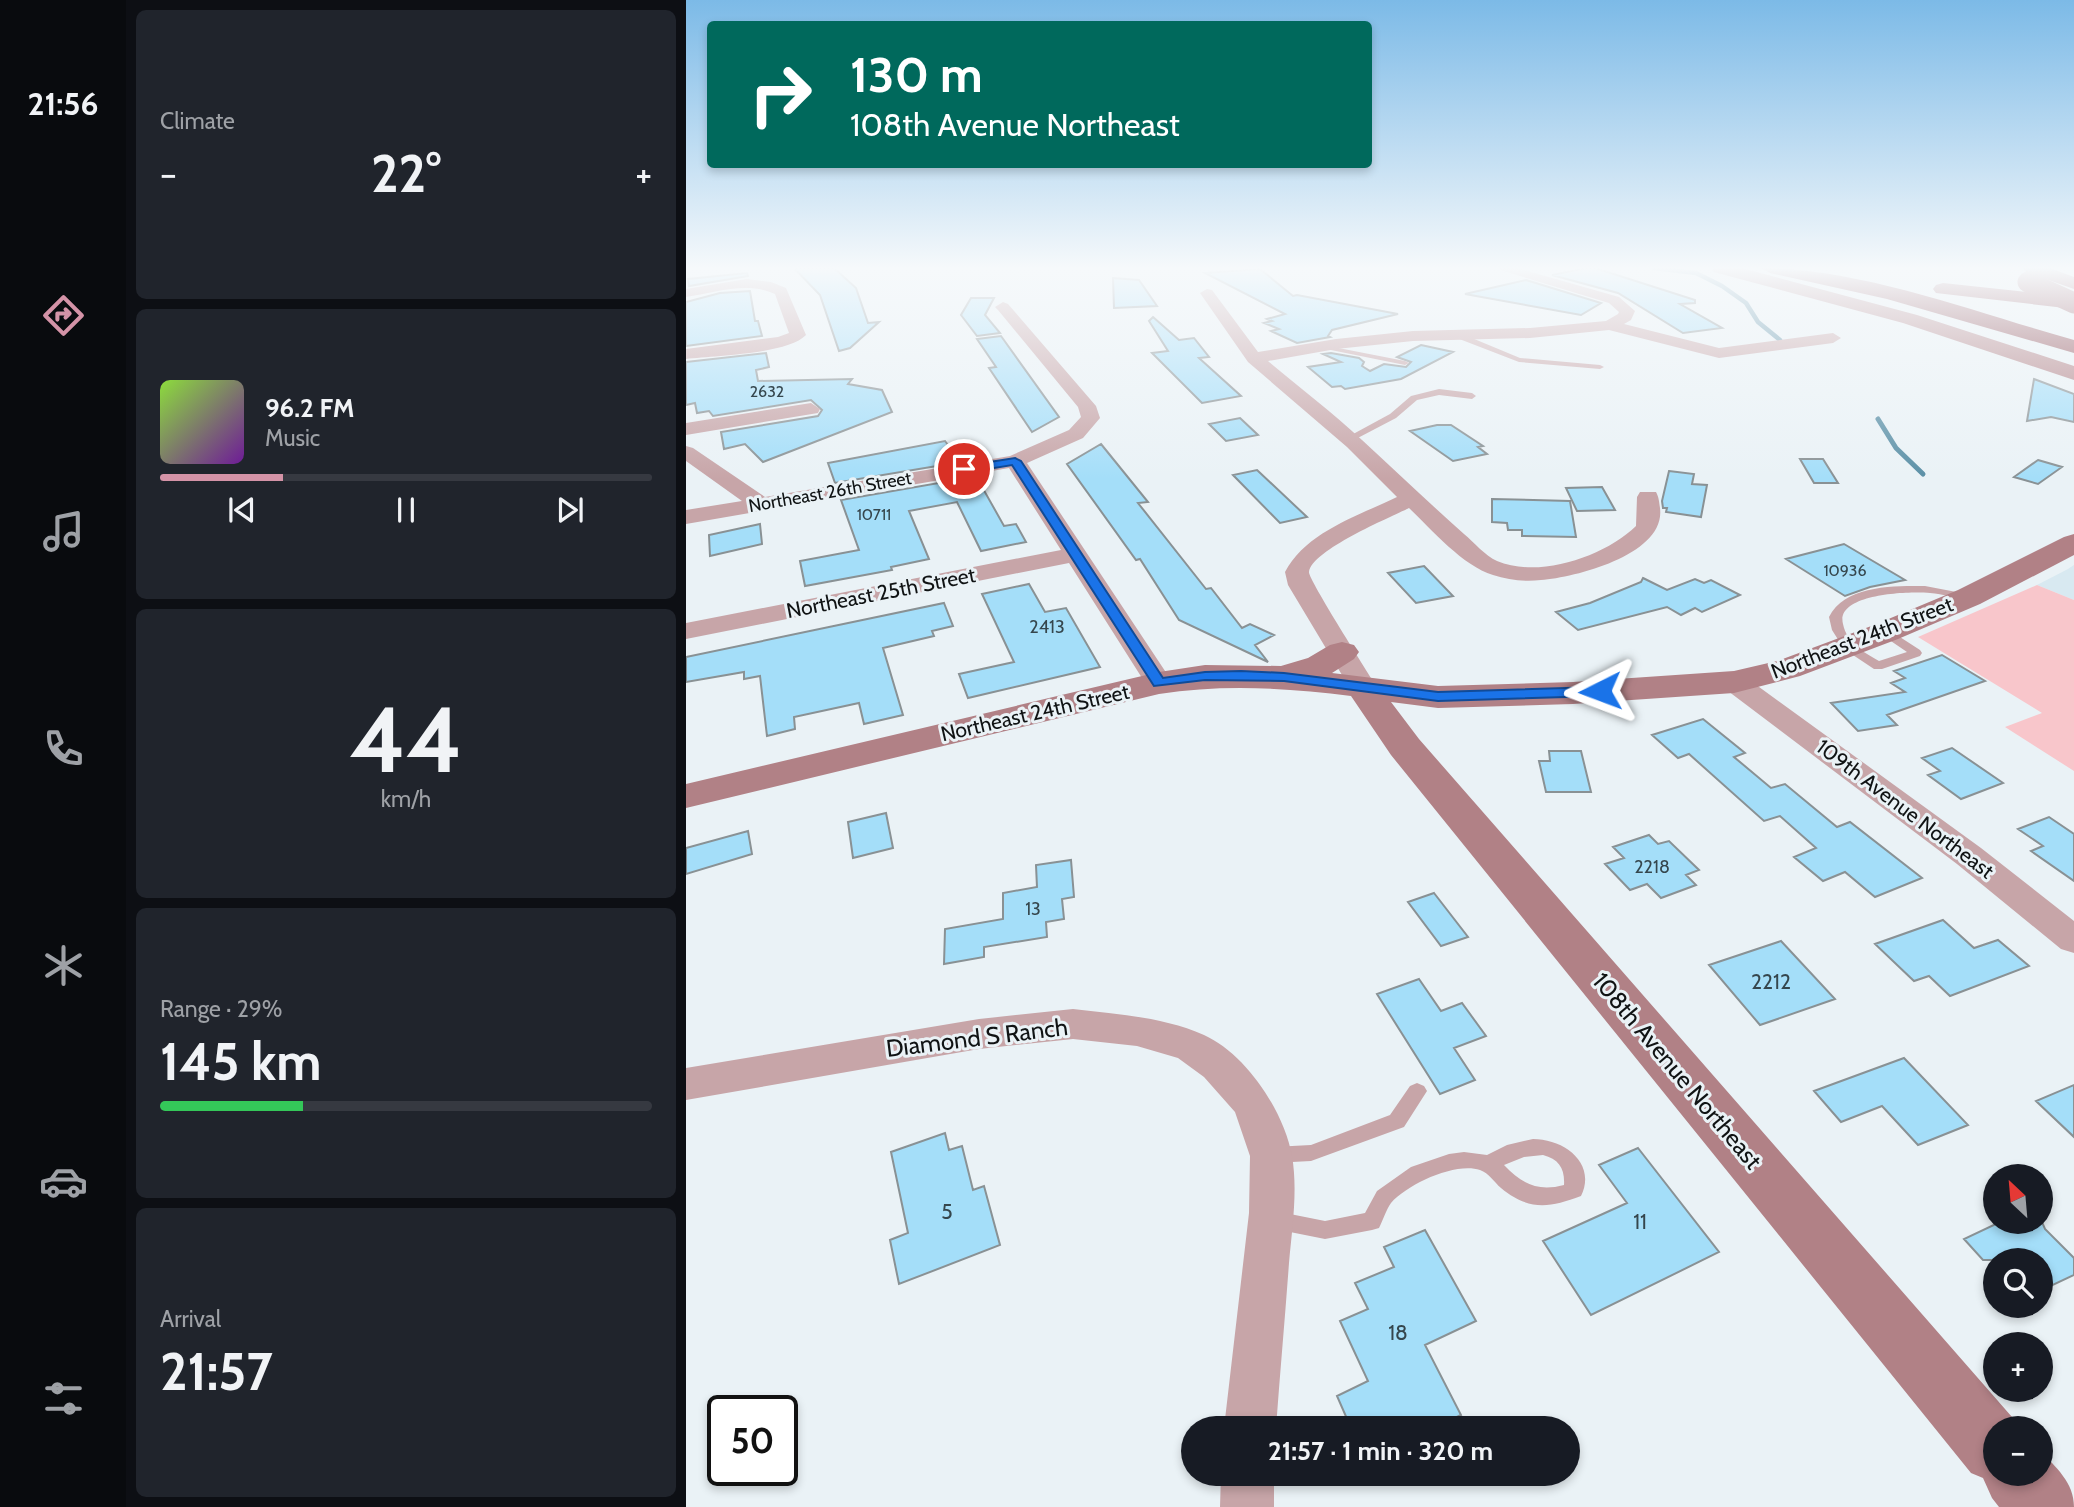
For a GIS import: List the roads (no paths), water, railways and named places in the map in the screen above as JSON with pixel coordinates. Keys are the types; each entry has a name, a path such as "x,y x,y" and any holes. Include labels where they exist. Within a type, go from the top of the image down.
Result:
{"highway":[{"path":"2042,338 2074,349"}],"main road":[{"path":"1969,338 2074,373"},
{"name":"Northeast 24th Street","path":"686,796 1159,683 1205,676 1284,677 1353,670 1438,696 1573,693 1734,682 1788,669 1886,632 1969,597 2074,543"},
{"name":"108th Avenue Northeast","path":"1353,670 1405,747 1983,1435"},
{"path":"1405,747 1406,723 1410,716 1438,696"},
{"path":"2026,1486 2044,1507"}],"street":[{"path":"686,354 793,338"},
{"path":"1030,338 1087,406 1091,418 1076,434 1015,461 1159,683"},
{"path":"1240,338 1254,358 1349,439 1411,499 1486,565 1500,571 1517,573 1572,569 1617,550 1641,535 1649,523 1648,496"},
{"path":"1254,358 1321,346 1398,338"},
{"path":"1661,338 1719,353 1831,338"},
{"path":"686,429 811,409"},
{"path":"686,452 761,504"},
{"name":"Northeast 26th Street","path":"686,517 1015,461"},
{"path":"1353,670 1300,585 1297,572 1303,560 1326,541 1411,499"},
{"name":"Northeast 25th Street","path":"686,631 1077,554"},
{"name":"109th Avenue Northeast","path":"1734,682 1969,856 2074,940"},
{"name":"Diamond S Ranch","path":"686,1084 979,1034 1073,1024 1137,1031 1191,1046 1218,1066 1253,1104 1271,1156 1270,1219 1251,1416"},
{"path":"1247,1507 1248,1486"}],"lane":[{"path":"1465,338 1519,360 1600,367"},
{"path":"1321,346 1405,363"},
{"path":"1349,439 1392,416 1414,398 1439,392 1472,396"},
{"path":"1848,646 1835,623 1834,613 1839,606 1849,601 1874,593 1923,589 1969,597"},
{"path":"1271,1156 1311,1153 1397,1121 1417,1091"},
{"path":"1270,1219 1325,1230 1372,1221 1384,1197 1424,1171 1461,1159 1489,1164"}],"waterway":[{"path":"1878,419 1896,448 1923,474"}]}
